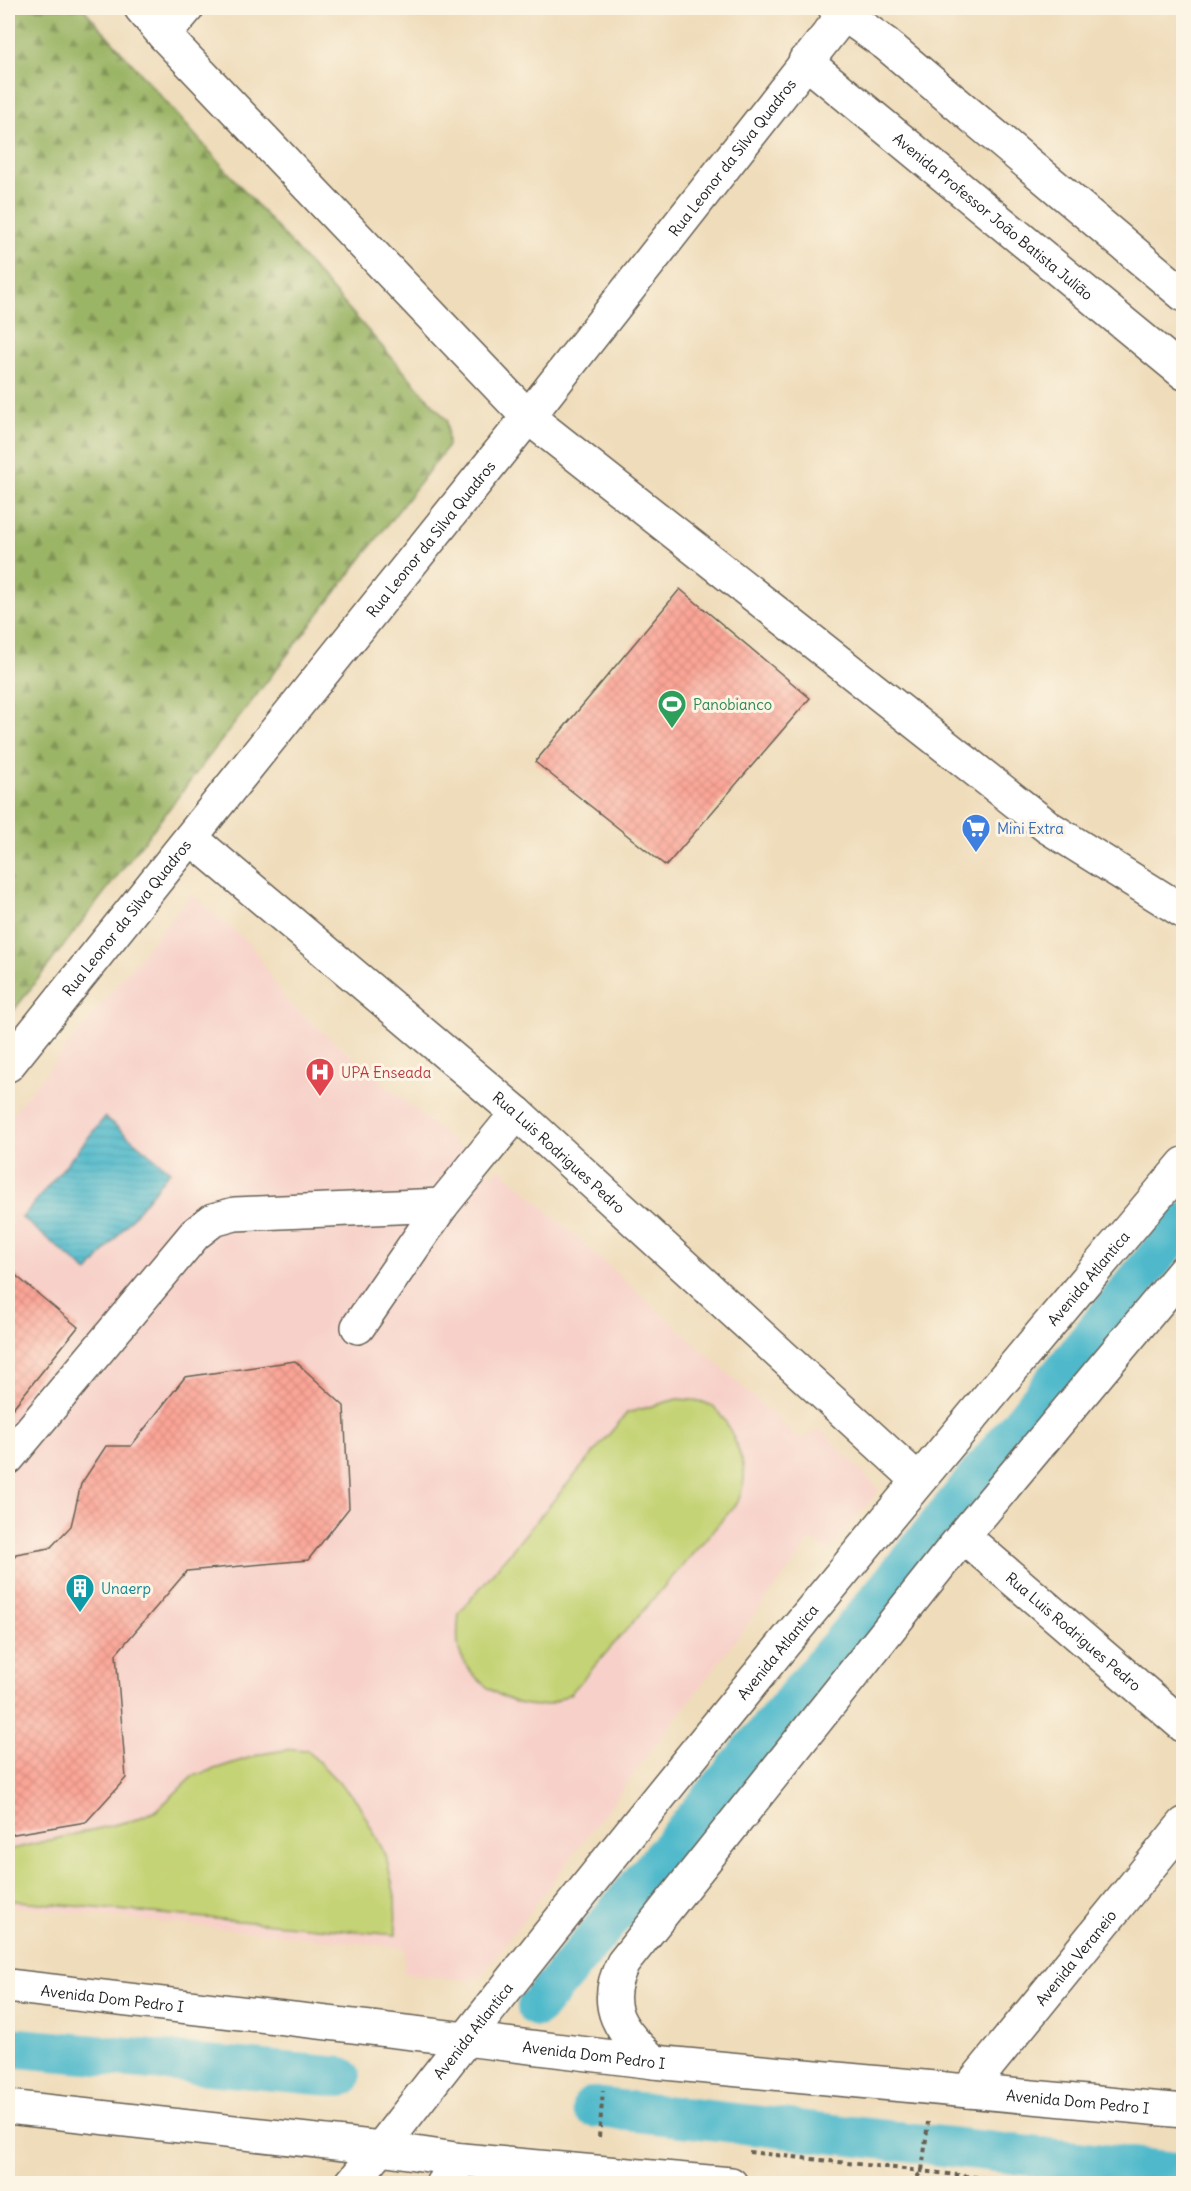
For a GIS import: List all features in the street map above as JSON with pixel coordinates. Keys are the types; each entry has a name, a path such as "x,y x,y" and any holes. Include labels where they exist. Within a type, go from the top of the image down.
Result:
{"street":[{"path":"141,8 528,417 1048,827 1184,912"},
{"path":"164,34 187,8"},
{"path":"842,10 886,44 1184,295"},
{"name":"Rua Leonor da Silva Quadros","path":"8,1065 528,417 805,61 842,10"},
{"name":"Avenida Professor João Batista Julião","path":"805,61 1184,373"},
{"name":"Rua Luis Rodrigues Pedro","path":"191,838 517,1113 918,1480"},
{"path":"358,1327 442,1205 517,1113"},
{"name":"Avenida Atlantica","path":"351,2184 465,2039 918,1480 1184,1164"},
{"path":"8,1458 195,1234 213,1220 235,1214 442,1205"},
{"path":"654,2062 622,2030 615,2012 612,1994 614,1979 623,1963 963,1536 1184,1271"},
{"name":"Rua Luis Rodrigues Pedro","path":"963,1536 1184,1726"},
{"name":"Avenida Veraneio","path":"967,2091 1184,1824"},
{"name":"Avenida Dom Pedro I","path":"8,1986 654,2062 1184,2112"},
{"path":"8,2107 381,2148 452,2172 731,2184"}],"path":[{"path":"604,2080 599,2138 611,2139"},
{"path":"911,2184 922,2171 929,2115"},
{"path":"747,2151 1038,2184"}],"shaded area":[{"path":"191,894 251,945 286,1001 493,1175 500,1168 800,1439 821,1429 879,1490 828,1552 811,1540 481,1976 471,1981 404,1973 405,1948 8,1906 8,1119"}],"green space":[{"path":"8,8 83,8 447,420 448,446 8,1018"},
{"path":"677,1399 705,1403 713,1407 724,1419 734,1438 743,1468 744,1481 738,1502 571,1693 549,1704 533,1706 507,1699 494,1692 472,1673 464,1662 457,1636 459,1613 627,1413"},
{"path":"292,1749 307,1750 357,1801 386,1856 395,1896 396,1935 8,1900 8,1850 134,1820 156,1811 193,1776 261,1754"}],"water":[{"path":"105,1117 170,1171 88,1272 22,1218"}],"building":[{"name":"Panobianco","path":"680,589 810,698 666,866 535,762"},
{"path":"8,1269 78,1327 8,1414"},
{"name":"Unaerp","path":"295,1361 344,1406 349,1508 308,1560 187,1571 116,1654 126,1778 86,1822 8,1835 8,1566 16,1554 50,1548 71,1526 81,1484 106,1446 131,1446 185,1377"}],"waterway":[{"path":"537,2007 883,1593 1184,1222"},
{"path":"8,2047 341,2077"},
{"path":"592,2107 1184,2173"}],"place":[{"name":"Panobianco","path":"672,730"},
{"name":"Mini Extra","path":"976,854"},
{"name":"UPA Enseada","path":"320,1098"},
{"name":"Unaerp","path":"80,1614"}]}
